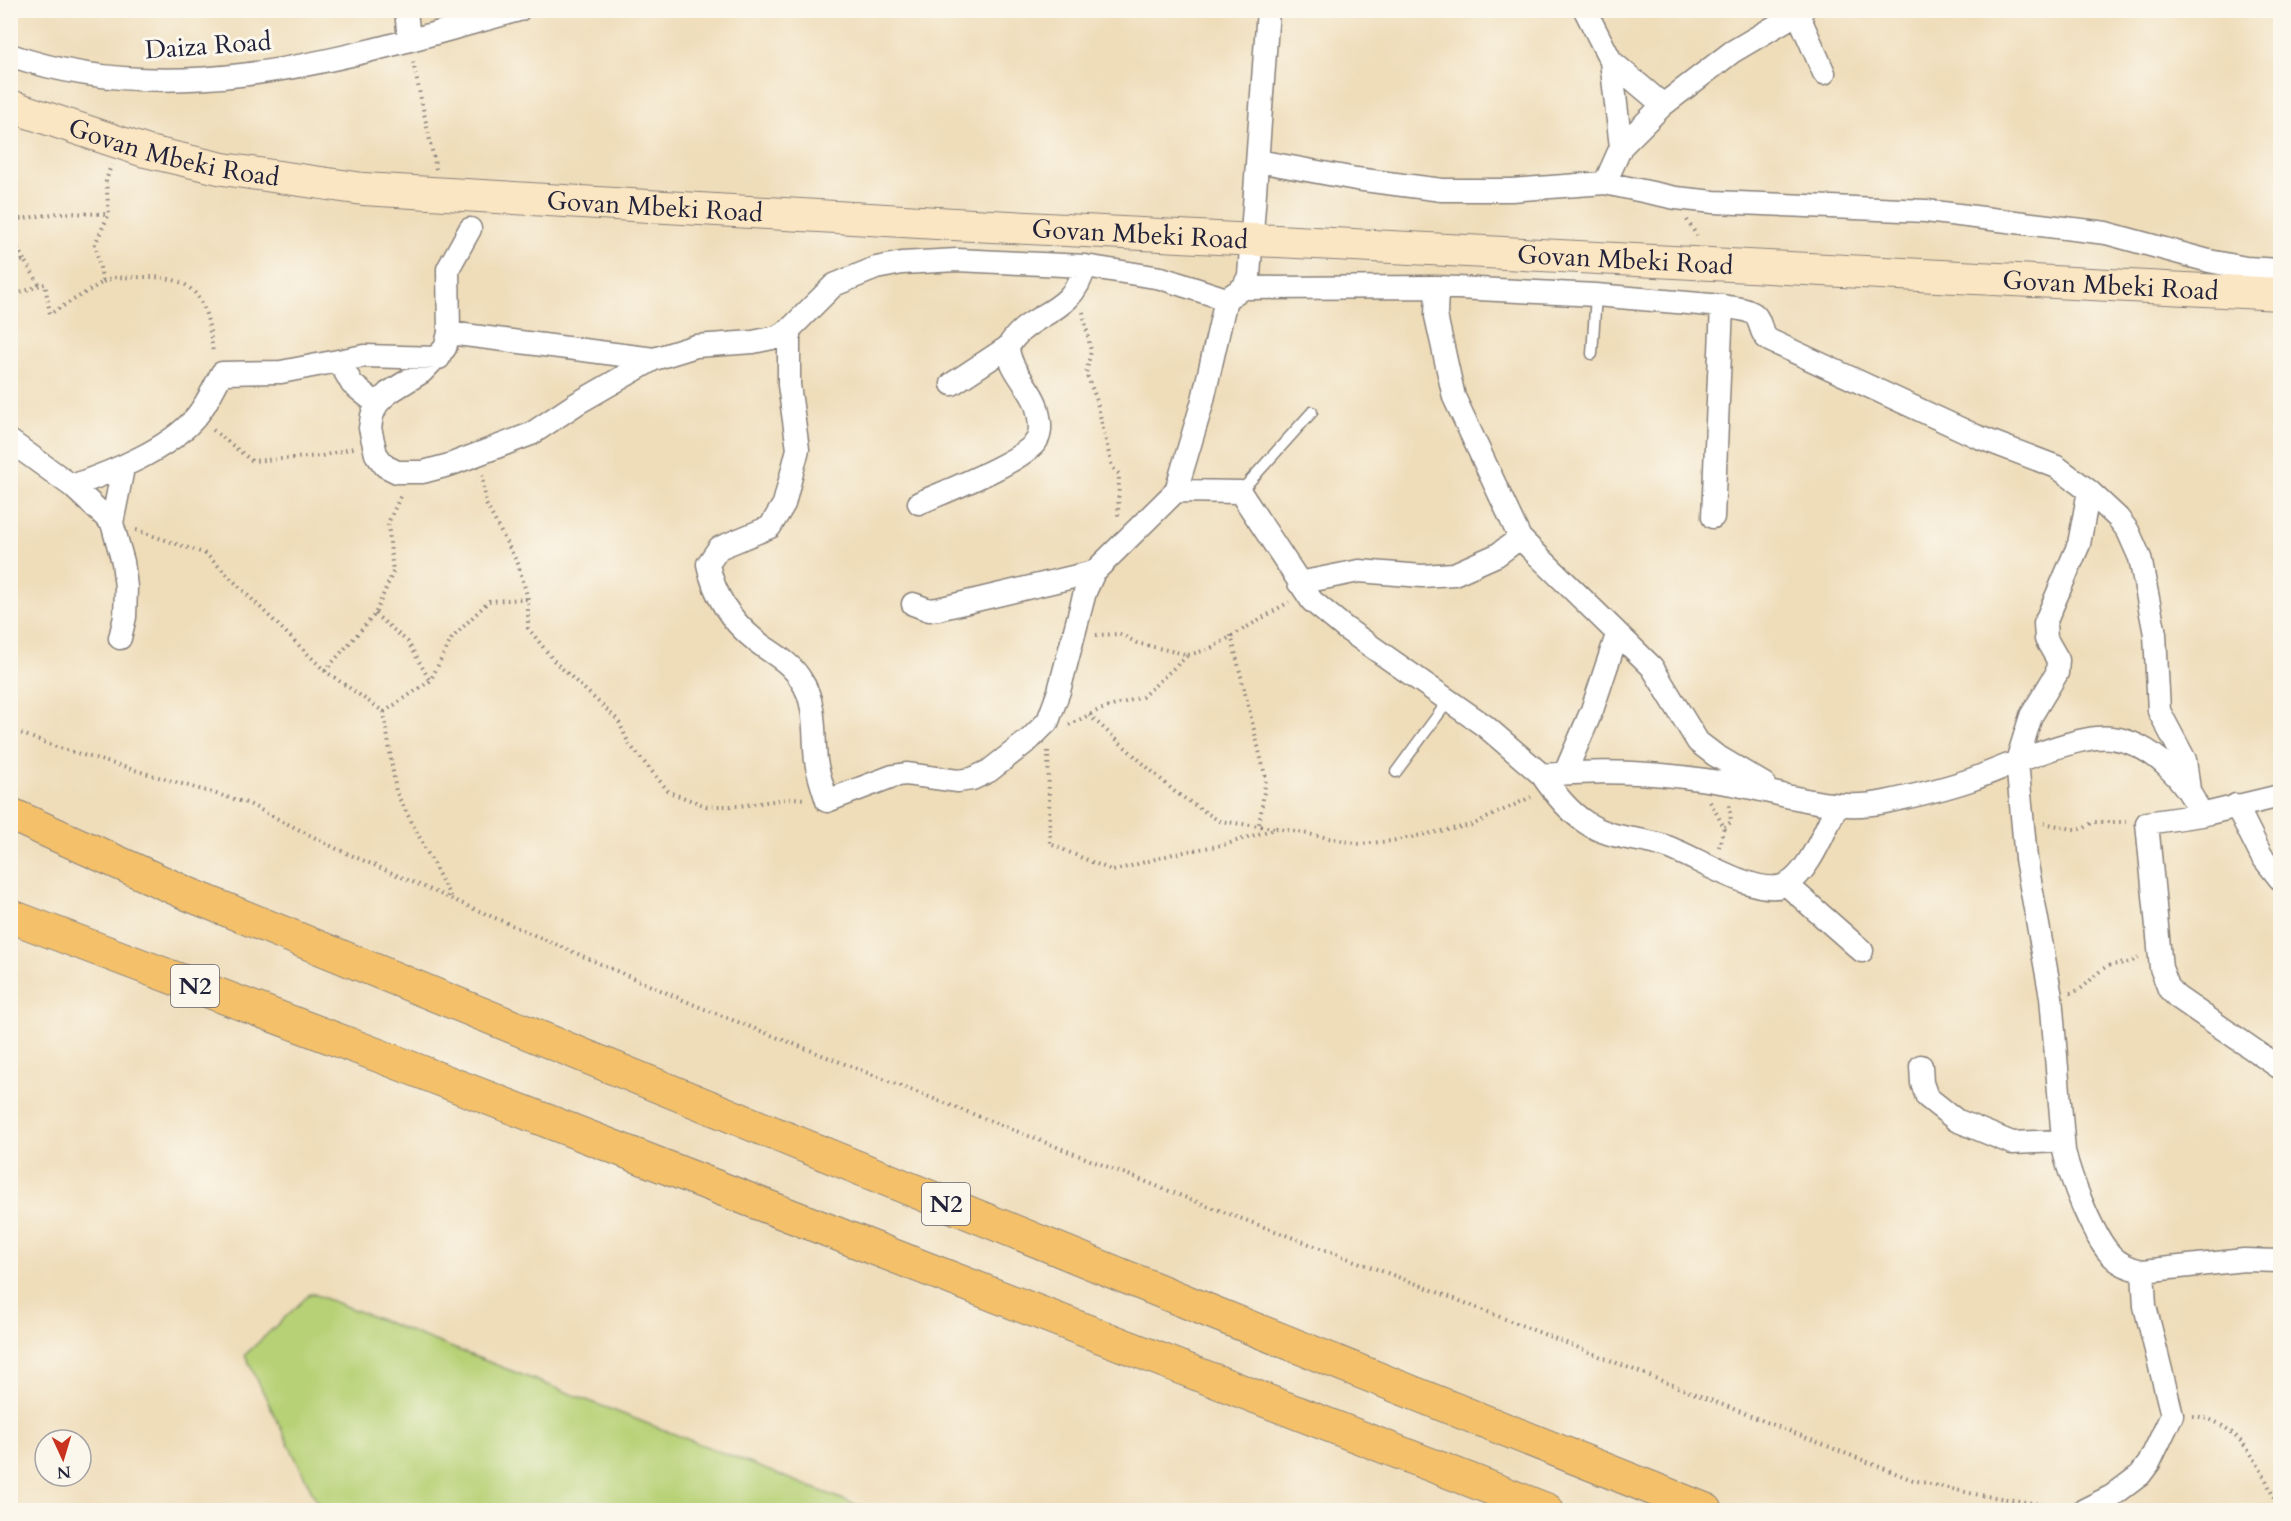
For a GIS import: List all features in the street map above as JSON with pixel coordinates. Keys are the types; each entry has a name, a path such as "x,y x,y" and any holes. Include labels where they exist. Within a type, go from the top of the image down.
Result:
{"highway":[{"path":"10,813 188,894"},
{"name":"N2","path":"10,831 188,894 1214,1313 1706,1510"},
{"name":"N2","path":"10,916 402,1065 1547,1510"}],"main road":[{"name":"Govan Mbeki Road","path":"10,106 118,143 234,171 363,189 435,195 1720,266 2280,294"}],"street":[{"path":"406,10 410,40"},
{"name":"Daiza Road","path":"10,55 96,77 147,80 228,76 290,68 410,40 519,10"},
{"path":"789,330 789,385 798,449 784,504 770,528 719,548 708,564 713,587 728,610 756,641 786,663 806,687 813,720 816,763 827,801 899,775 918,774 958,781 972,779 989,771 1048,725 1083,601 1094,572 1176,491 1235,293 1249,276 1254,240 1268,10"},
{"path":"1586,10 1611,61 1621,147"},
{"path":"1605,183 1621,147 1639,126 1731,52 1800,12 1824,73"},
{"path":"1611,61 1663,105"},
{"path":"1258,161 1356,179 1442,190 1511,190 1605,183 1676,198 1746,204 1926,211 2106,233 2209,261 2246,268 2280,270"},
{"path":"470,229 448,269 449,333 445,348 439,358 422,372 388,393 377,404 370,428 372,444 385,466 397,472 410,473 440,467 540,429 576,404 654,359 696,346 765,340 789,330 834,285 876,268 902,263 957,260 1083,274 1161,278 1235,293 1437,287 1596,295 1722,306 1753,313 1762,335 1771,341 1976,436 2047,462 2089,491 2128,531 2140,558 2155,634 2158,711 2185,760 2189,790 2201,815"},
{"path":"952,384 1008,347 1022,331 1069,298 1083,274"},
{"path":"1437,287 1437,316 1454,397 1520,538 1658,675 1698,742 1715,755 1780,793 1795,799 1837,805 1882,803 1971,779 2062,747 2109,737 2126,741 2154,757 2189,790"},
{"path":"1713,518 1722,306"},
{"path":"449,333 654,359"},
{"path":"919,503 1015,458 1038,440 1041,429 1036,406 1030,392 1014,369 1008,347"},
{"path":"72,486 123,468 196,417 222,373 280,372 386,355 439,358"},
{"path":"339,361 352,384 377,404"},
{"path":"10,441 72,486 112,523"},
{"path":"120,638 125,617 126,587 123,562 112,523 123,468"},
{"path":"1176,491 1240,492 1302,589 1345,628 1485,726 1552,778 1572,812 1594,827 1620,838 1669,848 1736,878 1773,887 1786,884 1804,868 1837,805"},
{"path":"2089,491 2079,544 2045,623 2046,639 2058,660 2057,673 2031,716 2017,761 2026,859 2051,997 2062,1141 2068,1169 2102,1243 2111,1256 2122,1263 2143,1271 2244,1260 2280,1261"},
{"path":"1302,589 1359,571 1422,576 1454,574 1497,555 1520,538"},
{"path":"913,604 921,608 938,609 1094,572"},
{"path":"1552,778 1592,710 1617,635"},
{"path":"1552,778 1649,772 1780,793"},
{"path":"2280,796 2201,815 2147,823 2161,968 2169,989 2199,1015 2280,1068"},
{"path":"2236,805 2260,855 2280,879"},
{"path":"1786,884 1862,951"},
{"path":"1921,1066 1922,1083 1927,1097 1956,1120 2012,1143 2062,1141"},
{"path":"2084,1510 2112,1496 2140,1475 2150,1463 2172,1415 2145,1306 2143,1271"}],"lane":[{"path":"1592,354 1596,295"},
{"path":"1240,492 1312,412"},
{"path":"1395,772 1449,700"}],"path":[{"path":"410,40 436,165 435,195"},
{"path":"103,282 95,244 109,214 106,181 118,143"},
{"path":"1676,198 1693,232 1720,266"},
{"path":"40,285 11,236 18,232 14,220 59,213 109,214"},
{"path":"10,266 24,260"},
{"path":"1083,274 1083,314 1091,351 1086,373 1096,398 1112,466 1119,474 1118,518 1121,524 1134,532"},
{"path":"10,297 45,284 50,314 114,276 150,277 184,284 199,297 208,316 214,361 222,373"},
{"path":"196,417 252,461 321,456 372,444"},
{"path":"479,454 486,504 518,564 528,599 528,628 555,662 618,720 629,744 669,792 706,806 740,806 792,798 827,801"},
{"path":"325,671 375,614 393,572 388,523 410,473"},
{"path":"112,523 206,554 325,671 384,712 396,792 451,898"},
{"path":"1277,828 1227,844 1173,854 1113,871 1050,844 1048,725 1077,723 1089,715 1142,697 1160,678 1188,656 1210,649 1302,589"},
{"path":"384,712 429,681 452,638 489,601 528,599"},
{"path":"375,614 408,642 429,681"},
{"path":"1120,634 1137,643 1188,656"},
{"path":"1230,635 1266,779 1259,825"},
{"path":"1089,715 1175,792 1219,821 1259,825 1360,844 1391,841 1472,825 1552,778"},
{"path":"10,729 56,747 247,803 337,849 698,1006 1194,1201 1422,1286 1913,1480 1974,1494 2084,1510"},
{"path":"1700,779 1724,827 1713,869"},
{"path":"2024,827 2036,822 2057,824 2073,830 2083,829 2092,822 2147,823"},
{"path":"2051,997 2075,992 2106,967 2133,961 2158,938"},
{"path":"2172,1415 2202,1417 2230,1431 2250,1452 2267,1480 2278,1510"}],"green space":[{"path":"311,1293 870,1510 321,1510 245,1355"}]}
